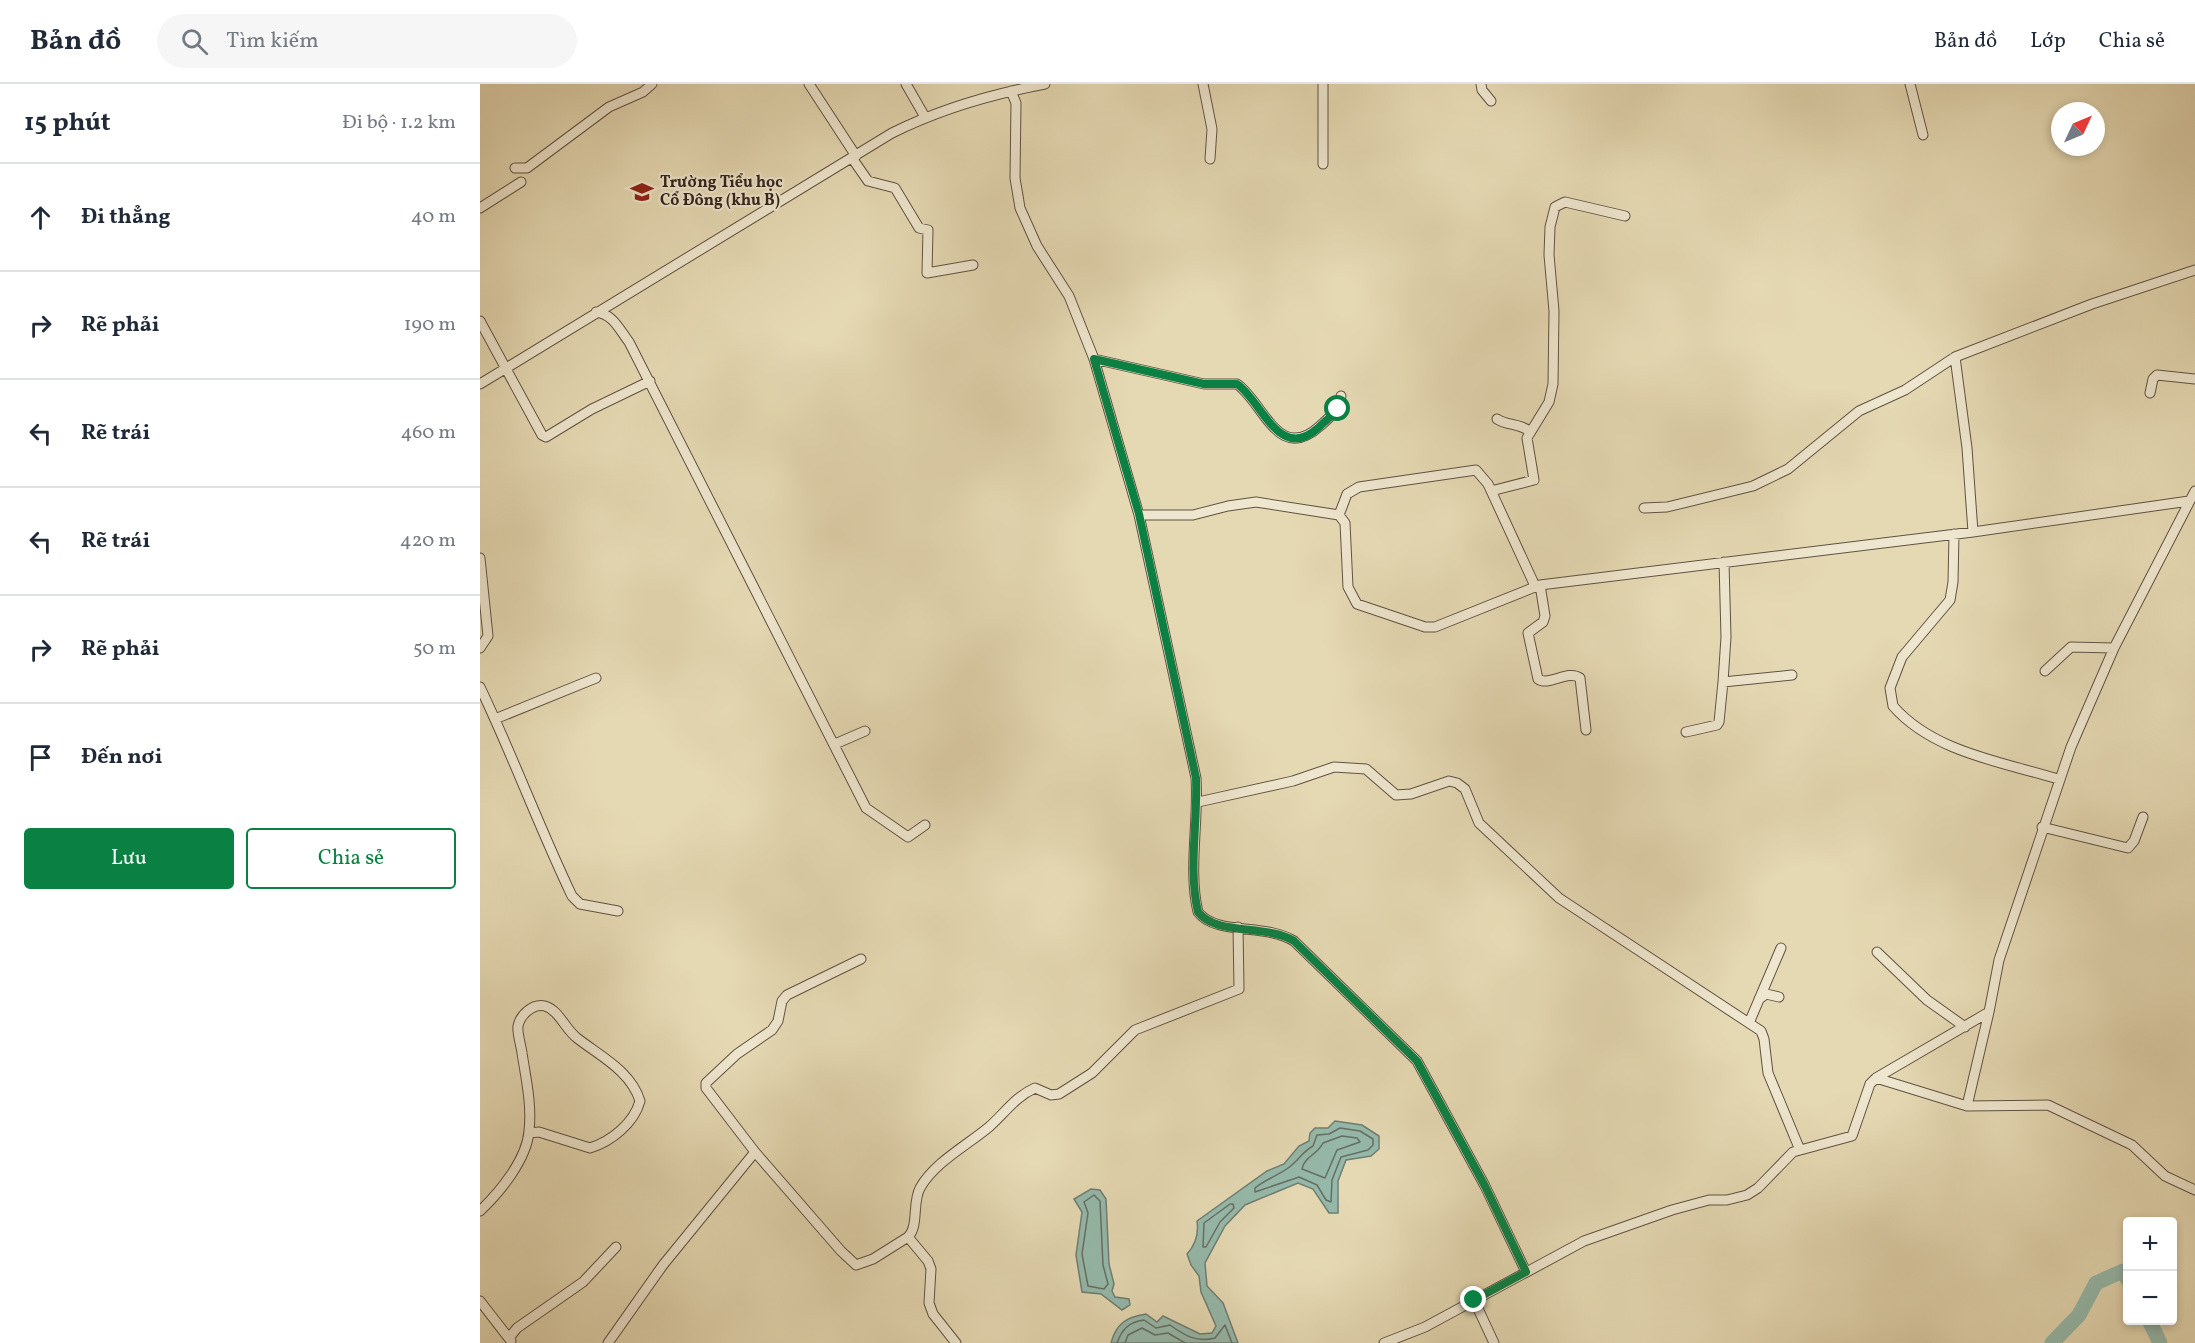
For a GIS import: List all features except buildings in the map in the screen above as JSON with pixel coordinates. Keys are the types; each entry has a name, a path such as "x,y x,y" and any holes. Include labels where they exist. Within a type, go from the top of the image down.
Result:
{"street":[{"path":"515,168 527,168 609,107 643,92 652,84"},
{"path":"809,84 868,181 895,188 919,228 928,230 927,273 973,265"},
{"path":"906,84 925,117"},
{"path":"480,384 596,312 670,271 892,133 925,117 1011,91 1045,84"},
{"path":"1203,84 1212,129 1210,159"},
{"path":"1323,84 1323,164"},
{"path":"1481,84 1482,90 1491,100"},
{"path":"1910,84 1923,135"},
{"path":"1011,91 1016,103 1016,178 1020,208 1037,246 1069,296 1094,359 1139,514 1196,778 1198,802 1194,879 1198,912 1211,924 1277,932 1294,941 1412,1054 1485,1186 1526,1272"},
{"path":"480,208 521,182"},
{"path":"1491,490 1533,480 1528,447 1530,432 1549,402 1553,384 1554,311 1549,255 1553,212 1557,204 1565,202 1625,216"},
{"path":"1644,508 1667,507 1753,486 1788,469 1859,411 1905,390 1955,357 2092,304 2195,270"},
{"path":"596,312 606,314 611,318 629,342 866,808 873,816 908,837 925,825"},
{"path":"480,321 542,435 546,437 592,409 650,381"},
{"path":"1955,357 1967,448 1973,532"},
{"path":"1094,359 1204,384 1237,384 1271,425 1282,434 1299,438 1308,437 1336,412 1341,396"},
{"path":"2150,393 2153,379 2157,375 2195,379"},
{"path":"1497,419 1505,424 1526,428 1530,432"},
{"path":"1339,515 1347,494 1366,485 1472,470 1480,473 1491,490 1538,586 1545,616 1543,622 1528,633 1538,678 1544,681 1571,675 1580,678 1586,730"},
{"path":"1967,1106 1999,960 2058,779 2114,648 2169,546 2195,491"},
{"path":"1139,514 1193,515 1256,502 1339,515 1345,523 1348,586 1357,604 1368,610 1425,627 1435,627 1538,586 1973,532 2189,501"},
{"path":"1954,534 1953,582 1950,600 1931,625 1905,651 1890,688 1893,706 1923,731 1950,746 2058,779"},
{"path":"480,558 488,636 480,648"},
{"path":"1686,732 1717,725 1719,722 1726,637 1724,562"},
{"path":"2045,671 2071,647 2114,648"},
{"path":"1723,682 1792,675"},
{"path":"495,719 596,678"},
{"path":"480,687 534,817 572,896 580,904 618,911"},
{"path":"835,744 865,731"},
{"path":"1198,802 1293,781 1334,767 1366,769 1396,795 1411,794 1449,781 1457,783 1465,789 1479,823 1559,898 1763,1034 1768,1072 1800,1150"},
{"path":"2042,827 2128,848 2134,841 2143,817"},
{"path":"861,959 787,994 782,1001 778,1021 772,1030 737,1054 706,1083 706,1088 755,1152 841,1251 856,1265 873,1259 908,1237 913,1227 914,1204 923,1184 955,1152 990,1126 1027,1091 1035,1088 1051,1095 1059,1094 1092,1073 1135,1030 1239,989 1238,927"},
{"path":"1749,1023 1780,948"},
{"path":"1877,952 1927,1000 1965,1027"},
{"path":"1759,999 1766,994 1779,998"},
{"path":"480,1211 499,1194 515,1167 529,1133 529,1098 518,1026 525,1014 535,1006 544,1006 554,1012 573,1035 631,1080 640,1101 633,1119 611,1138 590,1148 539,1132 529,1133"},
{"path":"1384,1343 1396,1342 1584,1241 1672,1210 1709,1200 1726,1200 1747,1195 1758,1188 1793,1152 1852,1136 1870,1084 1876,1078 1989,1012"},
{"path":"1876,1078 1967,1106 2048,1105 2132,1145 2165,1176 2195,1190"},
{"path":"608,1343 663,1266 755,1152"},
{"path":"908,1237 928,1261 931,1269 929,1303 933,1314 956,1343"},
{"path":"480,1301 511,1341 517,1328 583,1282 616,1247"},
{"path":"1474,1300 1494,1343"}],"water":[{"path":"1335,1121 1362,1125 1379,1136 1379,1149 1371,1156 1346,1160 1338,1181 1338,1213 1329,1213 1313,1189 1298,1183 1245,1205 1225,1226 1205,1263 1207,1286 1223,1303 1238,1343 1111,1343 1123,1322 1146,1314 1157,1322 1163,1316 1200,1334 1212,1333 1216,1326 1201,1292 1199,1276 1187,1254 1196,1239 1197,1221 1267,1171 1284,1164 1299,1146 1309,1141 1310,1133 1315,1128 1328,1128"},
{"path":"1091,1189 1100,1190 1106,1199 1109,1264 1114,1284 1112,1291 1115,1297 1129,1299 1130,1305 1122,1310 1101,1294 1082,1292 1076,1255 1082,1212 1074,1199"}],"waterway":[{"path":"2052,1343 2079,1315 2096,1283 2123,1271"},
{"path":"2151,1325 2160,1343"}],"place":[{"name":"Trường Tiểu học Cổ Đông (khu B)","path":"642,192"}],"route":[{"path":"1338,409 1308,437 1287,436 1271,425 1241,386 1237,384 1215,386 1094,359 1139,514 1160,620 1196,778 1198,802 1194,879 1198,912 1211,924 1277,932 1294,941 1417,1061 1485,1186 1526,1272 1474,1300"}]}
